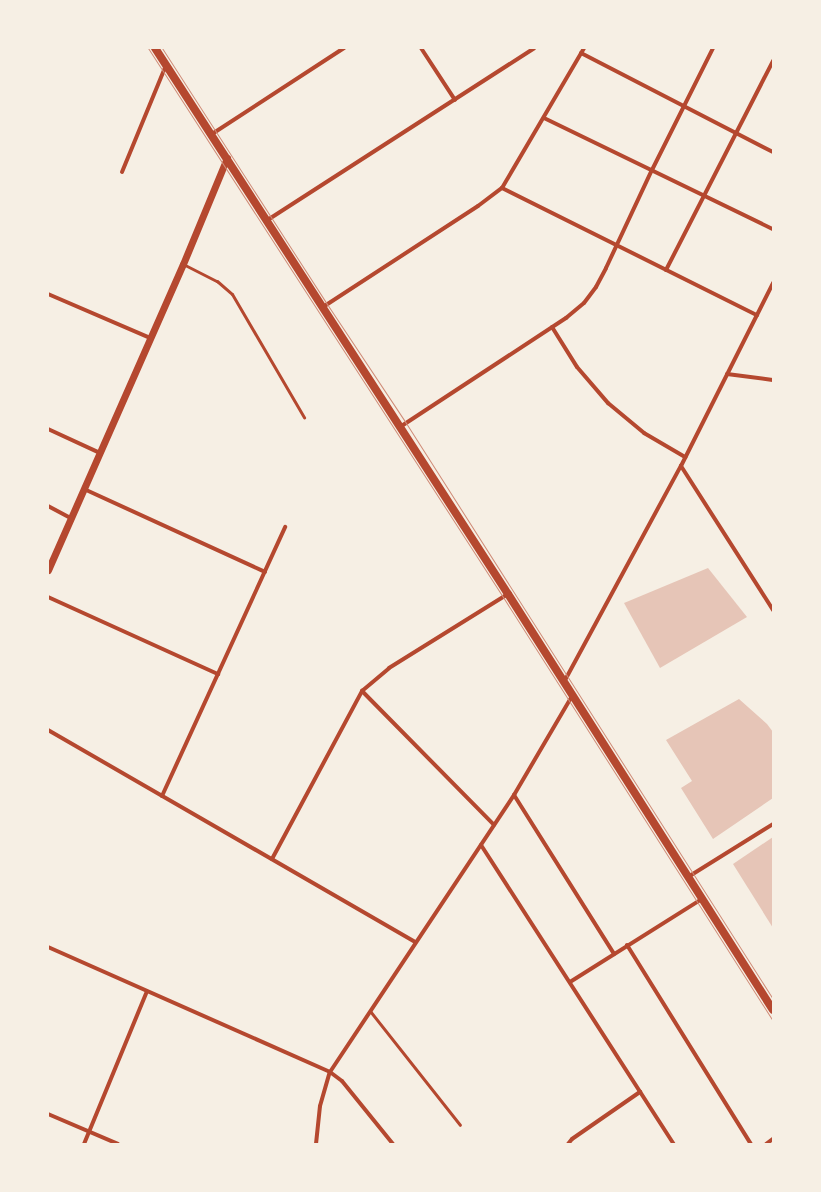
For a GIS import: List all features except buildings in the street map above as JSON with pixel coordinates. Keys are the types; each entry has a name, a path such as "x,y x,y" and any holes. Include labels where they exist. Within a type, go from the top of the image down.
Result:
{"main road":[{"path":"155,48 508,594 773,1010"}],"street":[{"path":"212,134 344,48"},
{"path":"420,48 455,100"},
{"path":"524,48 527,53"},
{"path":"266,221 534,48"},
{"path":"322,307 478,206 502,188 584,48"},
{"path":"400,427 552,327 584,303 592,292 616,246 683,106 713,48"},
{"path":"581,53 773,152"},
{"path":"666,270 773,61"},
{"path":"122,172 166,65"},
{"path":"544,118 773,230"},
{"path":"48,570 183,264 227,158"},
{"path":"502,188 757,315"},
{"path":"564,683 681,466 773,283"},
{"path":"48,294 150,338"},
{"path":"552,327 577,368 608,403 644,433 685,457"},
{"path":"727,374 773,380"},
{"path":"48,429 100,453"},
{"path":"681,466 773,610"},
{"path":"84,489 265,572"},
{"path":"48,506 71,518"},
{"path":"162,796 285,527"},
{"path":"272,859 362,691 389,668 508,594"},
{"path":"48,597 218,674"},
{"path":"362,691 494,825"},
{"path":"316,1144 320,1106 330,1072 514,795 572,696"},
{"path":"48,730 415,942"},
{"path":"514,795 614,954"},
{"path":"688,877 773,824"},
{"path":"481,845 674,1144"},
{"path":"570,982 702,899"},
{"path":"627,945 751,1144"},
{"path":"48,947 330,1072 342,1081 392,1144"},
{"path":"84,1144 147,991"},
{"path":"568,1144 572,1139 640,1092"},
{"path":"48,1114 118,1144"},
{"path":"766,1144 773,1139"}],"lane":[{"path":"183,264 216,281 232,294 304,417"},
{"path":"370,1011 460,1125"}],"tram line":[{"path":"148,48 503,597 773,1021"},
{"path":"162,48 327,304 406,423 773,999"}]}
